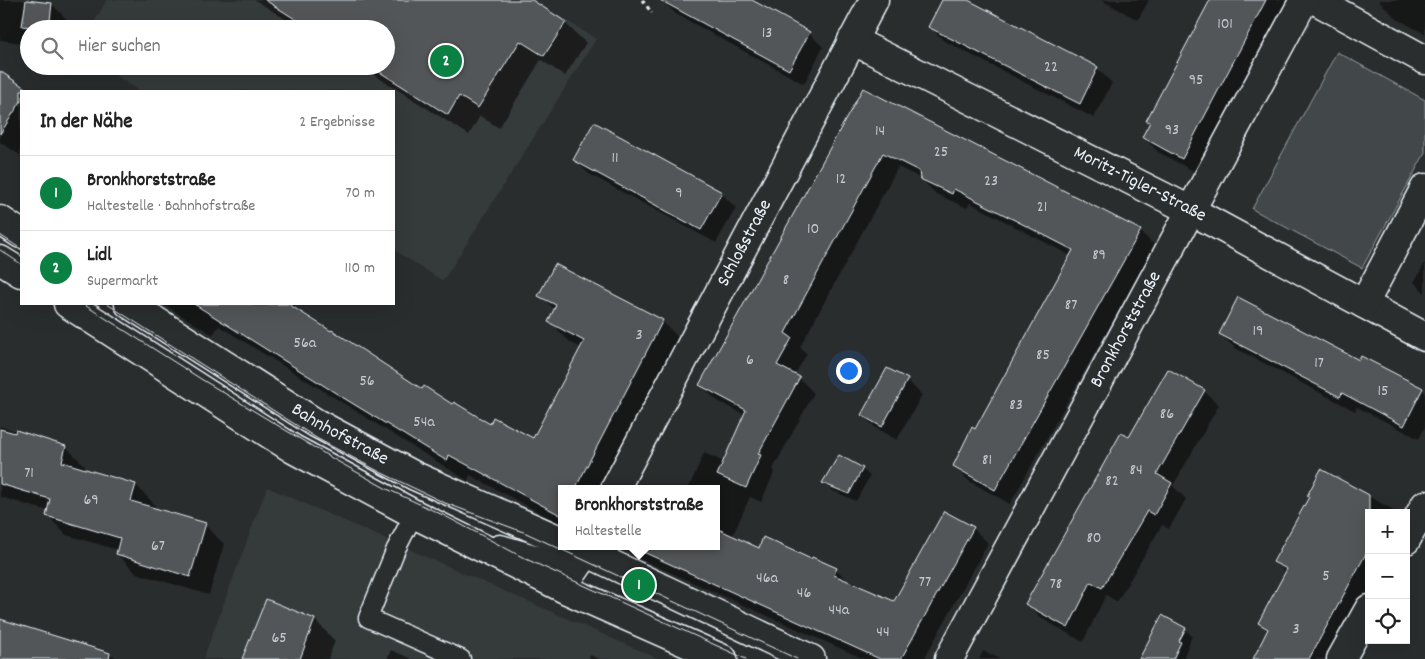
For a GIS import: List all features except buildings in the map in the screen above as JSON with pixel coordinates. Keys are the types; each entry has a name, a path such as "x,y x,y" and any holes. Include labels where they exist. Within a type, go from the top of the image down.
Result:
{"street":[{"name":"Schloßstraße","path":"617,485 874,0"},
{"name":"Bronkhorststraße","path":"949,659 1304,0"},
{"path":"1315,0 1425,60"},
{"name":"Moritz-Tigler-Straße","path":"852,40 1190,210 1425,337"},
{"path":"1364,304 1425,188"},
{"path":"0,220 20,233"},
{"path":"0,260 20,272"},
{"name":"Bahnhofstraße","path":"70,305 293,450 414,514 567,590 723,659"},
{"name":"Bahnhofstraße","path":"131,305 316,423 415,476 558,539"},
{"path":"1410,533 1425,505"},
{"name":"Bahnhofstraße","path":"471,542 514,552 580,554 811,659"},
{"path":"1341,659 1365,615"}],"lane":[{"path":"414,514 396,549 368,618 461,659"}],"path":[{"path":"642,0 652,13"}],"shaded area":[{"path":"107,0 534,0 596,39 443,281 395,251 395,90 138,90 115,75 395,75 395,20 95,20"},
{"path":"1337,52 1425,100 1425,153 1362,268 1252,209"},
{"path":"267,487 659,659 203,659"}],"tram line":[{"path":"0,235 20,248"},
{"path":"0,250 20,263"},
{"path":"85,305 201,379 385,488 445,516 526,559 746,659"},
{"path":"109,305 318,439 380,472 445,503 526,533 558,548"},
{"path":"563,550 797,659"}],"place":[{"name":"Lidl","path":"446,61"},
{"name":"Bronkhorststraße","path":"639,585"}]}
